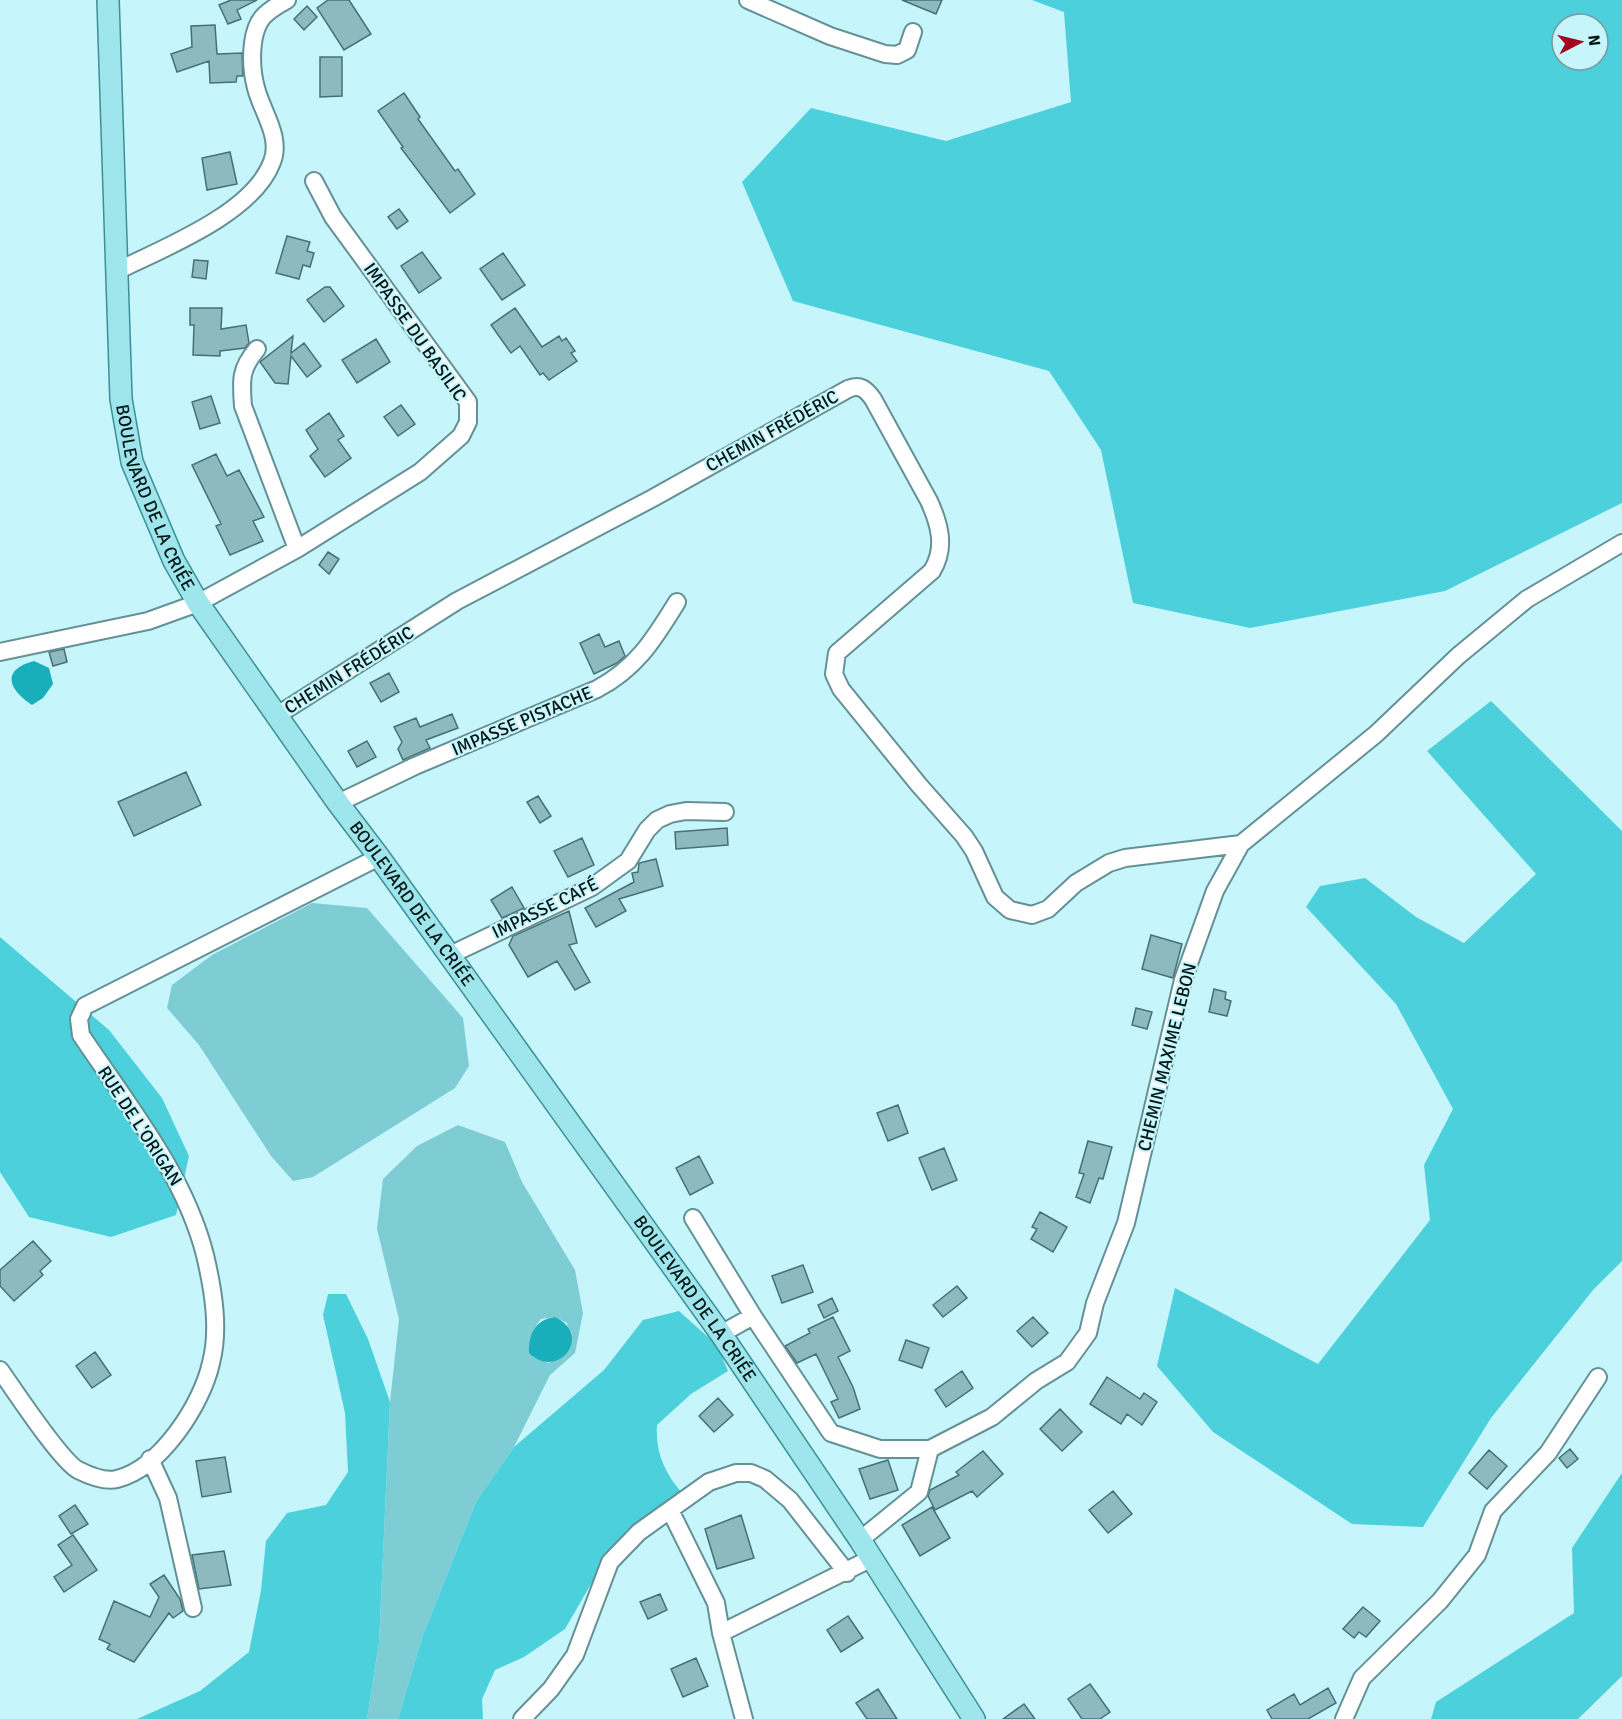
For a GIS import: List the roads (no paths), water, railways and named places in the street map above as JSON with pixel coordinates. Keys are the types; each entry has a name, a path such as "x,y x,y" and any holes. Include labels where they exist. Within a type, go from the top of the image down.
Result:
{"main road":[{"name":"BOULEVARD DE LA CRIÉE","path":"108,0 115,272 121,399 132,462 153,515 198,603 338,803 721,1334 872,1558 974,1719"}],"street":[{"path":"115,272 219,217 262,181 273,160 274,138 256,89 251,63 254,34 256,24 274,7 287,0"},
{"path":"748,0 803,25 885,54 897,55 907,50 913,32"},
{"name":"IMPASSE DU BASILIC","path":"0,652 148,621 198,603 297,549 420,472 462,436 468,422 468,402 333,217 314,181"},
{"path":"257,349 245,363 241,382 243,405 297,549"},
{"name":"CHEMIN FRÉDÉRIC","path":"276,716 457,601 653,498 848,388 860,386 866,389 873,399 929,501 936,518 941,548 939,559 932,571 837,653 834,674 848,698 964,836 974,851 995,897 1010,910 1032,915 1048,909 1076,883 1109,863 1133,857 1241,844"},
{"name":"CHEMIN MAXIME LEBON","path":"930,1449 992,1417 1036,1381 1067,1362 1088,1333 1095,1303 1126,1223 1183,980 1215,891 1241,844 1376,734 1458,656 1527,599 1622,543"},
{"name":"IMPASSE PISTACHE","path":"338,803 415,766 597,689 621,676 652,644 677,602"},
{"name":"IMPASSE CAFÉ","path":"448,956 592,887 628,861 647,830 657,820 670,814 686,811 725,812"},
{"name":"RUE DE L'ORIGAN","path":"0,1370 69,1463 104,1480 117,1479 139,1469 178,1434 202,1389 212,1363 215,1333 212,1295 205,1256 196,1225 176,1178 81,1035 79,1019 85,1006 379,857"},
{"path":"693,1218 753,1316 831,1433 880,1449 930,1449 919,1492 860,1540"},
{"path":"721,1334 753,1316"},
{"path":"1344,1719 1362,1678 1440,1601 1477,1555 1493,1511 1548,1453 1598,1377"},
{"path":"150,1459 168,1498 193,1608"},
{"path":"522,1719 551,1689 575,1655 610,1562 639,1532 709,1482 736,1473 751,1473 765,1479 790,1500 847,1573"},
{"path":"670,1510 716,1603 721,1633 744,1719"},
{"path":"721,1633 847,1573 872,1558"}]}
